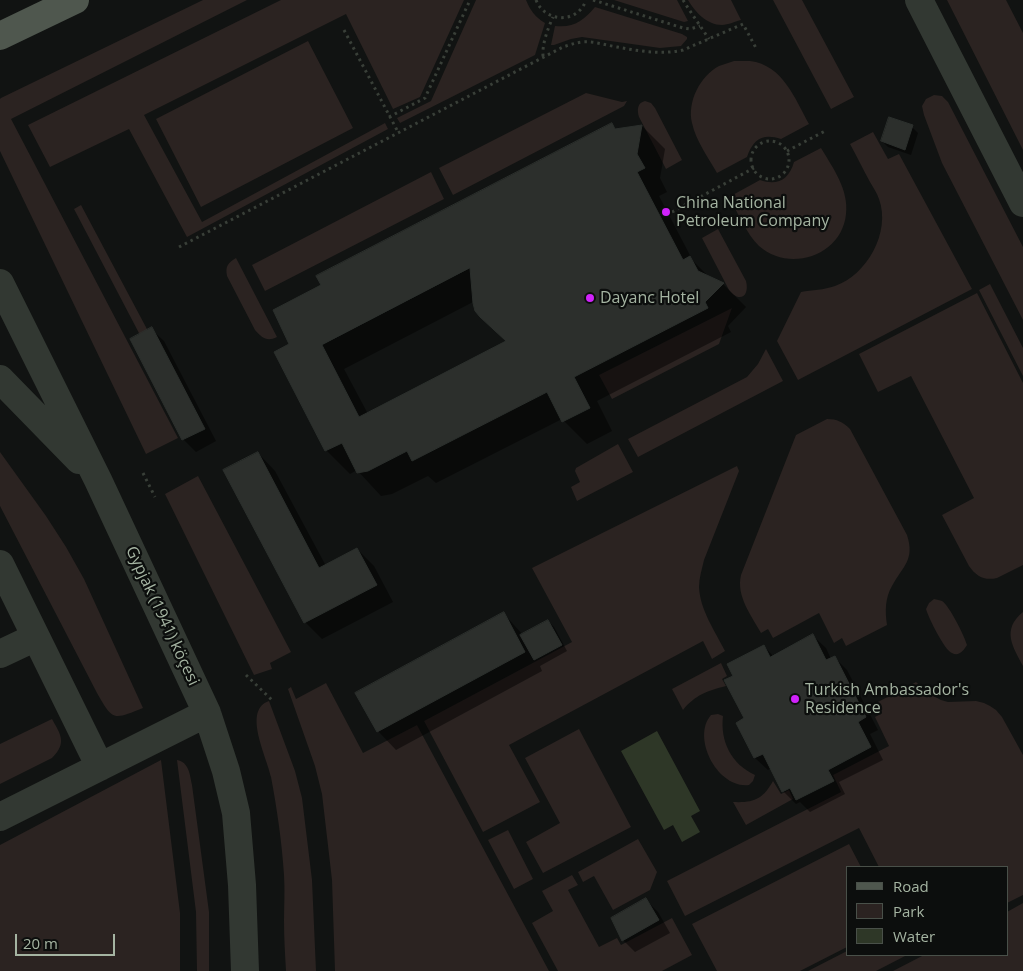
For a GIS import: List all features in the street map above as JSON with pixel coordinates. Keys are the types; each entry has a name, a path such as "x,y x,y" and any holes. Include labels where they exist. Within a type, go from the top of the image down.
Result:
{"main road":[{"path":"0,36 75,0"}],"street":[{"path":"919,0 1023,203"},
{"name":"Gypjak (1941) köçesi","path":"0,283 98,480 207,713 226,771 236,813 242,886 245,971"},
{"path":"0,379 98,480"},
{"path":"0,564 100,767"},
{"path":"0,654 36,637"},
{"path":"0,817 207,713"}],"path":[{"path":"389,117 425,98 470,0"},
{"path":"536,0 538,6 545,13 553,17 563,18 572,16 580,11 586,0"},
{"path":"593,0 683,28 690,29 700,26"},
{"path":"683,0 709,39"},
{"path":"543,56 553,17"},
{"path":"179,246 562,47 582,42 592,42 618,48 659,53 683,50 743,24 756,48"},
{"path":"344,30 398,132"},
{"path":"787,151 827,130"},
{"path":"770,140 778,142 787,151 790,163 780,177 771,179 763,177 756,172 752,165 752,156 755,148 761,143 770,140"},
{"path":"672,212 754,168"},
{"path":"143,473 155,496"},
{"path":"246,676 274,702"}],"green space":[{"path":"203,0 247,0 11,119 178,438 146,454 0,151 0,99"},
{"path":"281,0 464,0 420,97 393,109 346,14 144,115 202,222 385,123 388,129 187,237 129,129 50,167 28,125"},
{"path":"476,0 526,0 533,13 545,23 535,55 400,123 397,118 431,101"},
{"path":"614,0 677,0 688,21 684,22"},
{"path":"688,0 731,0 741,20 724,25 711,23 694,9"},
{"path":"773,0 802,0 854,97 831,109"},
{"path":"947,0 1006,0 1023,33 1023,150"},
{"path":"595,7 682,34 687,39 681,46 660,48 582,37 551,45 555,26 573,25"},
{"path":"308,41 353,128 201,207 156,119"},
{"path":"734,61 750,61 771,69 787,85 809,124 781,139 764,137 760,139 752,146 747,157 717,173 696,136 692,123 691,107 696,90 706,76 719,66"},
{"path":"586,93 622,102 627,101 624,106 453,195 439,168"},
{"path":"934,95 942,96 948,102 1023,247 1023,320 942,163 922,106 926,99"},
{"path":"645,101 651,103 655,108 682,160 666,169 639,117 638,107 640,103"},
{"path":"873,132 888,159 899,154 972,289 798,380 777,341 801,292 835,286 847,280 866,262 874,251 879,238 882,212 879,199 850,144"},
{"path":"821,148 843,188 846,214 842,229 835,241 825,250 812,256 799,259 771,254 759,246 750,236 729,197 760,180 777,182 782,180 789,173 794,162"},
{"path":"431,172 444,199 265,291 252,265"},
{"path":"81,205 148,331 140,335 74,209"},
{"path":"718,229 746,281 747,287 743,296 736,296 729,290 702,238"},
{"path":"236,258 277,337 265,338 255,330 227,276 226,270 228,265"},
{"path":"990,284 1023,348 1023,376 979,290"},
{"path":"977,293 1023,383 1023,565 992,579 981,577 972,570 942,515 974,498 911,376 878,392 859,354"},
{"path":"732,308 719,344 612,399 599,375"},
{"path":"766,349 783,381 638,457 628,439 747,377 758,364"},
{"path":"827,419 840,421 850,429 907,535 910,551 907,562 888,595 887,625 846,646 842,638 834,643 819,613 773,638 768,629 761,633 742,598 740,583 741,575 796,435"},
{"path":"618,444 633,472 577,501 571,487 580,482 575,471 576,468"},
{"path":"0,452 46,516 84,579 143,708 125,715 115,716 107,709 97,693 0,506"},
{"path":"737,466 739,471 704,560 699,584 700,596 705,612 725,651 712,659 703,641 509,745 540,802 483,832 424,721 572,642 532,568"},
{"path":"198,476 291,652 270,663 272,669 254,675 165,494"},
{"path":"934,599 945,604 963,635 967,645 959,654 949,651 930,619 926,609"},
{"path":"1023,612 1023,666 1013,645 1011,632 1012,625"},
{"path":"721,663 727,676 722,679 726,686 702,694 683,710 672,689"},
{"path":"916,682 928,693 941,700 948,702 976,701 984,703 996,710 1002,717 1023,755 1023,895 1008,902 1008,866 878,866 859,828 685,916 667,881 841,792 833,775 889,746 875,717 882,713 876,703"},
{"path":"326,683 363,753 417,725 549,971 335,971 332,880 322,794 315,766 288,689 291,687 296,699"},
{"path":"269,701 295,771 302,798 312,880 316,971 286,971 281,838 271,777 261,747 257,724 257,714 261,706"},
{"path":"718,714 723,716 723,734 729,751 739,765 755,775 749,785 738,784 727,779 718,771 711,760 704,736 706,725 711,715"},
{"path":"52,719 61,739 60,748 57,753 52,758 0,784 0,744"},
{"path":"579,729 631,827 543,873 526,842 560,823 525,758"},
{"path":"161,760 180,913 180,971 0,971 0,845"},
{"path":"177,760 186,766 190,773 192,785 209,912 209,971 197,971 196,912"},
{"path":"773,781 781,794 789,790 793,799 746,825 733,802 747,802 757,799"},
{"path":"508,830 533,879 514,889 488,840"},
{"path":"638,839 657,872 650,890 613,910 594,876 583,882 578,872"},
{"path":"849,844 860,866 846,866 846,948 800,971 717,971 692,924"},
{"path":"572,875 578,885 568,890 599,947 617,938 621,945 672,918 692,955 662,971 558,971 532,923 553,911 542,891"},
{"path":"1023,903 1023,971 893,971 922,956 1008,956 1008,911"},
{"path":"846,952 846,956 905,956 876,971 808,971"}],"water":[{"path":"657,731 700,811 691,816 700,832 682,842 673,825 664,830 621,751"}],"building":[{"path":"889,117 913,125 905,150 881,141"},
{"name":"Dayanc Hotel","path":"612,123 615,129 642,125 637,154 645,168 637,172 683,260 690,256 698,271 724,283 705,302 708,308 574,377 590,408 562,422 547,392 412,461 407,451 368,471 357,473 342,443 325,451 274,352 289,344 273,310 321,285 316,276","holes":["470,268 475,311 480,317 506,341 359,417 322,345"]},
{"path":"152,327 205,429 182,440 130,339"},
{"path":"258,452 319,568 357,548 377,585 304,623 223,470"},
{"path":"504,612 525,652 377,732 355,693"},
{"path":"548,620 562,645 534,660 520,635"},
{"name":"Turkish Ambassador's Residence","path":"813,634 826,660 835,656 866,717 858,722 871,747 828,770 834,781 796,800 790,788 782,792 763,754 754,758 736,723 744,718 724,680 733,676 727,664 764,645 770,657"},
{"path":"646,898 659,920 622,941 611,918"}],"place":[{"name":"China National Petroleum Company","path":"666,212"},
{"name":"Dayanc Hotel","path":"590,298"},
{"name":"Turkish Ambassador's Residence","path":"795,699"}]}
